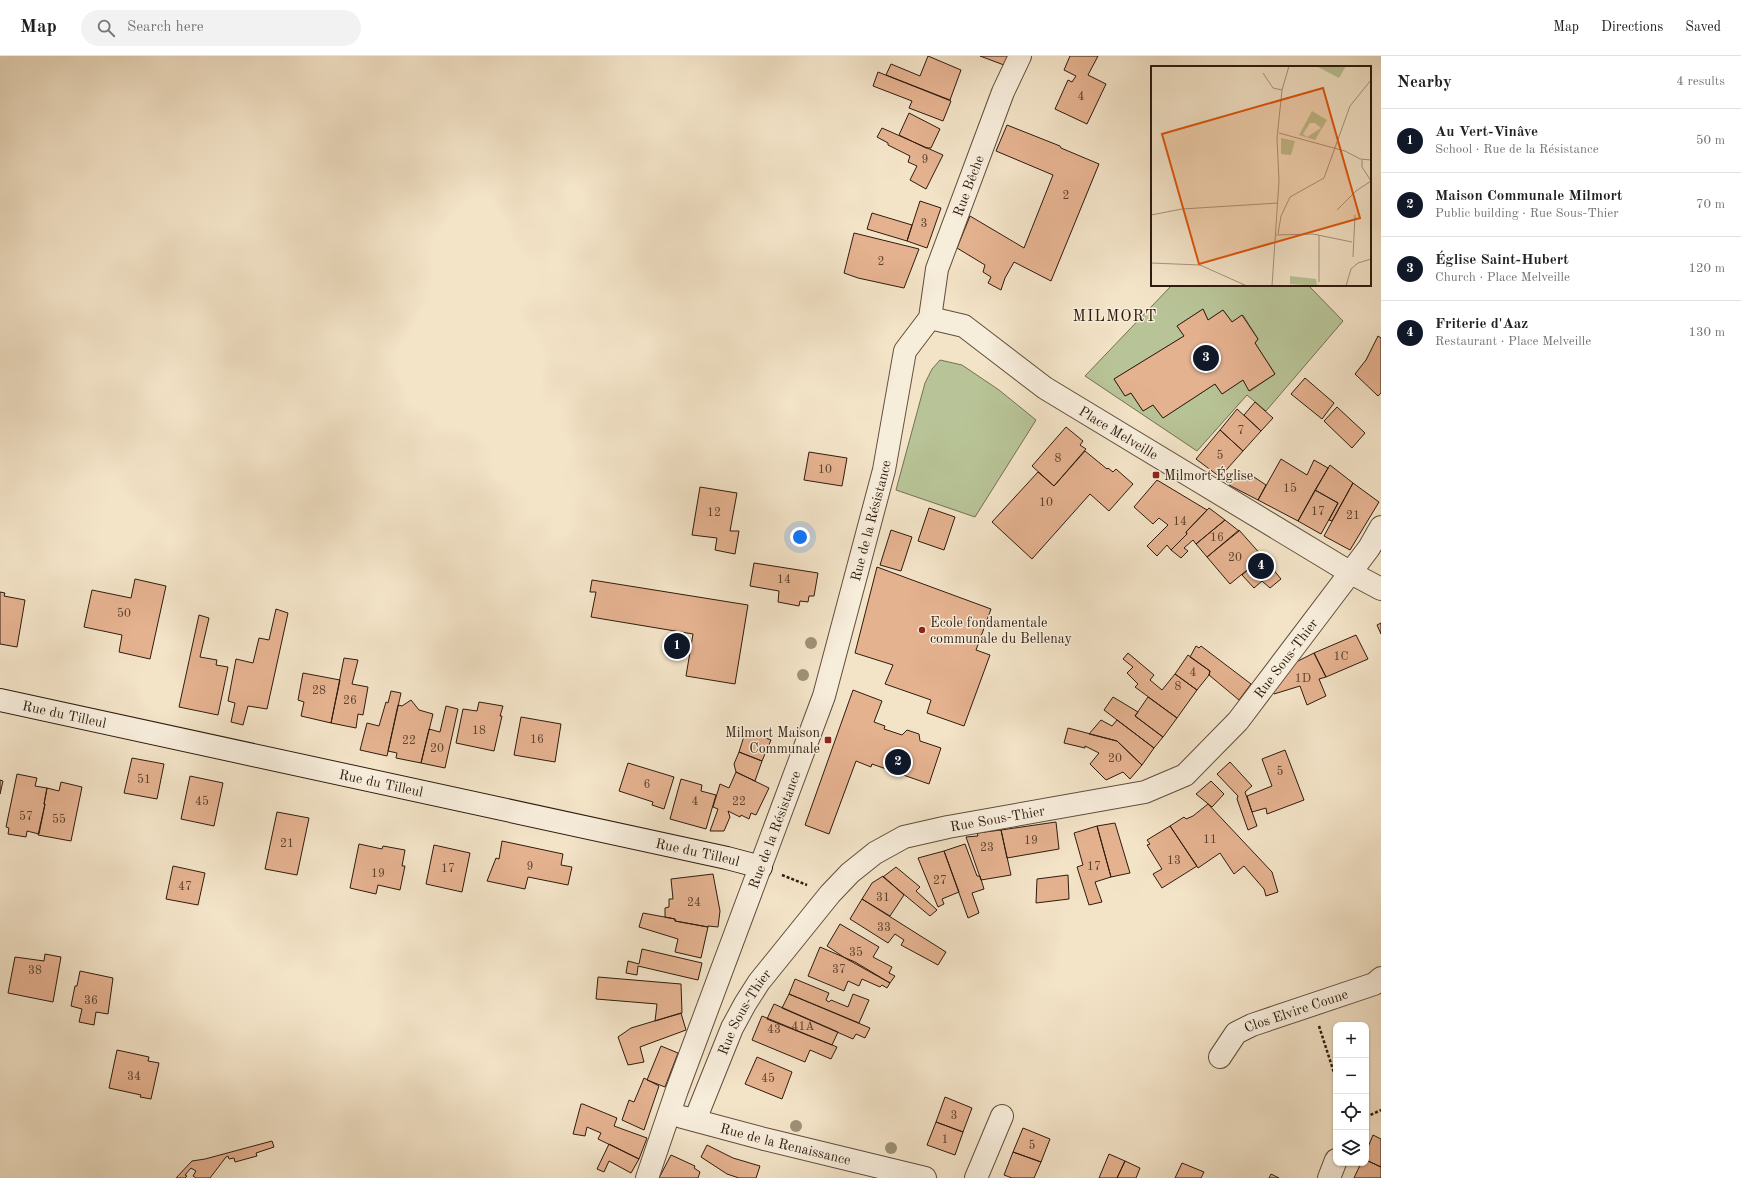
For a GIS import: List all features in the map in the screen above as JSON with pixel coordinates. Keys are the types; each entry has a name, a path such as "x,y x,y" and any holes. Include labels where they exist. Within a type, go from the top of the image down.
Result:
{"street":[{"name":"Rue Bêche","path":"930,318 937,269 1003,92 1020,56"},
{"name":"Place Melveille","path":"930,318 964,326 1045,388 1351,573 1381,589"},
{"name":"Rue de la Résistance","path":"647,1178 669,1114 824,696 884,470 905,351 930,318"},
{"name":"Rue Sous-Thier","path":"695,1120 732,1028 745,1004 759,982 830,894 850,873 874,853 904,836 948,826 1145,792 1185,775 1238,721 1351,573 1369,548 1381,527"},
{"name":"Rue du Tilleul","path":"0,700 727,858 761,867"},
{"name":"Clos Elvire Coune","path":"1220,1057 1236,1033 1252,1025 1374,984 1381,978"},
{"name":"Rue de la Renaissance","path":"669,1114 764,1139 925,1178"},
{"path":"976,1178 1002,1116"},
{"path":"1329,1178 1334,1166"}],"path":[{"path":"761,867 830,894"},
{"path":"1312,1005 1333,1070"},
{"path":"1369,1116 1381,1110"}],"green space":[{"path":"1171,286 1309,286 1343,321 1266,411 1247,395 1197,451 1085,376","holes":["1203,309 1208,320 1223,310 1232,322 1243,315 1258,339 1255,343 1275,374 1250,391 1243,380 1222,394 1215,384 1163,418 1153,405 1143,411 1131,393 1125,396 1114,379 1184,336 1177,326"]},
{"path":"940,360 962,365 999,390 1036,420 975,517 896,490 925,383 932,369"}],"building":[{"path":"928,56 961,70 950,100 886,75 891,64 920,76"},
{"path":"980,56 1008,56 1004,65"},
{"path":"1070,56 1098,56 1088,75 1106,84 1087,124 1055,109 1068,80 1072,82 1076,76 1064,70"},
{"path":"878,72 951,101 943,121 909,108 912,101 873,86"},
{"path":"909,113 940,129 931,148 926,148 899,135"},
{"path":"1007,125 1060,146 1061,148 1099,164 1051,281 1014,262 1005,278 1001,290 988,283 991,277 983,272 985,265 957,248 970,216 1024,248 1053,175 996,151"},
{"path":"882,128 943,155 926,189 910,180 917,166 908,162 910,156 888,145 888,143 877,137"},
{"path":"920,201 941,208 927,248 907,241"},
{"path":"872,213 912,225 907,241 867,229"},
{"path":"854,233 919,249 904,288 858,278 844,273"},
{"path":"1203,309 1208,320 1223,310 1232,322 1242,315 1258,339 1255,343 1275,374 1249,391 1243,380 1222,394 1215,384 1163,418 1153,405 1143,411 1131,393 1125,396 1114,379 1184,336 1177,326"},
{"path":"1378,336 1381,338 1381,393 1378,396 1355,374 1366,360"},
{"path":"1305,378 1334,403 1322,419 1291,394"},
{"path":"1255,402 1273,418 1261,431 1244,415"},
{"path":"1337,407 1365,433 1352,448 1324,421"},
{"path":"1237,409 1261,431 1243,451 1220,430"},
{"path":"1066,427 1083,441 1080,445 1086,449 1054,486 1032,466"},
{"path":"1220,430 1243,451 1220,477 1196,459"},
{"path":"1085,451 1107,469 1108,468 1113,472 1116,469 1133,484 1109,511 1090,494 1032,559 992,522 1038,472 1054,486"},
{"path":"809,452 847,458 842,486 804,480"},
{"path":"1281,459 1307,475 1314,460 1328,468 1298,521 1258,500"},
{"path":"1330,465 1353,483 1332,521 1329,520 1338,503 1315,490"},
{"path":"1239,471 1250,477 1251,475 1266,485 1258,500 1229,485"},
{"path":"1157,480 1207,510 1171,550 1167,545 1157,556 1147,546 1168,525 1159,518 1153,524 1134,507"},
{"path":"1353,483 1379,502 1350,550 1324,536"},
{"path":"700,487 737,493 730,531 739,531 735,554 715,550 717,538 692,535"},
{"path":"1315,490 1338,503 1321,534 1298,521"},
{"path":"929,508 955,517 944,550 918,541"},
{"path":"1209,508 1225,520 1196,544 1193,540 1184,548 1188,551 1181,558 1171,550"},
{"path":"1225,520 1239,531 1207,557 1196,544"},
{"path":"891,530 912,537 901,571 880,565"},
{"path":"1239,530 1263,557 1230,584 1207,557"},
{"path":"1263,557 1281,579 1270,588 1262,581 1254,588 1242,575"},
{"path":"754,563 818,573 814,596 809,596 808,602 800,601 799,606 778,602 779,591 750,586"},
{"name":"Ecole fondamentale communale du Bellenay","path":"877,567 991,609 976,650 990,655 964,726 927,713 931,700 885,684 893,665 855,653"},
{"path":"135,579 166,586 150,659 119,652 122,635 84,627 92,590 131,598"},
{"path":"592,580 748,605 735,684 686,676 693,634 591,617 596,592 590,592"},
{"path":"0,592 5,593 4,596 25,600 17,647 0,644"},
{"path":"276,609 288,613 267,709 248,706 243,725 231,722 235,703 228,701 236,659 253,663 259,638 269,640"},
{"path":"199,615 209,618 200,657 217,660 216,665 228,667 218,715 179,707"},
{"path":"1381,623 1381,634 1377,625"},
{"path":"1356,635 1368,659 1326,677 1314,653"},
{"path":"1196,646 1199,648 1201,646 1251,684 1239,700 1209,675 1210,671 1190,657"},
{"path":"1128,653 1154,675 1150,680 1162,690 1175,674 1197,690 1177,718 1135,687 1138,684 1127,673 1133,667 1123,659"},
{"path":"1314,653 1326,677 1319,679 1326,696 1307,705 1300,686 1274,694 1273,692 1294,663"},
{"path":"1188,655 1210,671 1209,675 1197,690 1175,674"},
{"path":"344,658 358,660 352,684 368,687 363,715 358,714 356,728 331,723"},
{"path":"303,673 340,680 331,723 301,716 304,702 298,700"},
{"path":"853,690 882,701 874,722 885,726 884,729 902,735 907,730 919,734 920,741 941,748 929,784 872,764 871,767 856,761 829,834 805,825"},
{"path":"391,691 401,693 387,756 360,750 367,723 379,726"},
{"path":"1113,697 1138,712 1135,716 1163,737 1154,748 1104,710"},
{"path":"1148,697 1177,718 1163,737 1135,716"},
{"path":"411,700 419,710 433,714 421,763 396,758 397,753 388,751 398,705 402,706"},
{"path":"479,702 503,706 494,751 456,743 463,709 477,711"},
{"path":"446,706 458,709 445,768 421,763 429,729 440,732"},
{"path":"521,717 561,724 555,762 514,755"},
{"path":"1101,720 1112,726 1117,720 1154,748 1142,765 1117,741 1089,734"},
{"path":"1068,728 1117,741 1142,765 1130,779 1123,772 1106,780 1090,764 1099,753 1085,746 1085,748 1064,743"},
{"path":"746,730 771,740 762,761 739,752"},
{"path":"1285,750 1304,800 1267,814 1266,808 1252,812 1247,796 1272,786 1262,759"},
{"path":"739,752 762,761 755,781 736,772 734,764"},
{"path":"132,758 164,764 157,799 124,793"},
{"path":"1230,762 1252,786 1245,792 1257,826 1248,830 1237,799 1238,796 1217,774"},
{"path":"628,763 674,777 664,809 652,805 653,802 619,791"},
{"path":"736,772 769,788 756,815 751,813 749,819 741,815 740,817 728,811 730,817 724,831 710,831 718,809 713,807 720,784 729,788"},
{"path":"17,774 37,778 35,786 47,788 39,834 27,831 26,837 8,834 9,828 6,827"},
{"path":"190,776 223,783 214,826 181,819"},
{"path":"681,779 702,785 701,791 716,795 706,829 670,819"},
{"path":"0,780 3,781 0,794"},
{"path":"1211,781 1224,794 1212,807 1196,794"},
{"path":"61,782 82,787 71,841 38,835 47,788 59,791"},
{"path":"1208,804 1272,872 1278,892 1266,896 1264,889 1244,866 1234,874 1220,853 1198,868 1170,826 1184,817 1186,819 1193,816"},
{"path":"277,812 309,818 297,875 265,869"},
{"path":"1056,822 1059,849 1007,858 1001,830"},
{"path":"1115,823 1130,873 1111,877 1097,826"},
{"path":"1097,826 1111,877 1095,882 1102,902 1089,905 1077,867 1083,865 1074,833"},
{"path":"1170,826 1197,866 1162,888 1153,874 1162,869 1147,845 1150,844 1147,840"},
{"path":"1001,830 1011,875 981,880 966,837 978,836 977,833"},
{"path":"502,841 563,854 561,865 572,867 568,885 528,877 525,889 487,881 496,858 499,859"},
{"path":"359,844 382,849 383,846 405,850 402,866 405,866 400,890 378,885 376,894 350,888"},
{"path":"965,844 977,876 980,876 984,889 972,893 979,913 968,918 944,851"},
{"path":"434,845 470,853 462,892 426,884"},
{"path":"944,851 959,892 942,899 944,904 938,907 918,858"},
{"path":"173,866 205,873 198,905 166,899"},
{"path":"896,867 920,887 916,891 937,910 930,916 883,877"},
{"path":"713,874 720,911 718,927 708,927 675,921 675,919 665,917 665,908 669,907 669,899 673,899 671,879"},
{"path":"1068,875 1069,899 1036,903 1037,879"},
{"path":"883,876 904,895 890,916 862,899 872,883"},
{"path":"862,899 946,952 938,965 901,945 904,940 895,934 888,943 850,919"},
{"path":"643,913 708,927 701,958 675,952 678,939 639,927"},
{"path":"840,924 879,947 873,957 892,967 889,973 895,976 890,983 845,958 827,946"},
{"path":"820,947 855,962 890,983 887,988 882,985 880,987 862,979 859,986 848,981 844,991 808,976"},
{"path":"642,949 702,963 698,980 638,966 637,975 626,973 628,961 639,964"},
{"path":"45,954 61,957 53,1002 8,993 15,957 44,961"},
{"path":"80,971 113,978 108,1014 96,1012 94,1025 79,1022 82,1009 71,1006"},
{"path":"598,977 681,984 682,1013 655,1021 657,1004 596,999"},
{"path":"795,979 829,993 826,1000 829,1002 831,1000 848,1007 853,994 869,1000 859,1023 789,994"},
{"path":"789,994 870,1028 865,1038 856,1034 853,1039 782,1008"},
{"path":"774,1004 838,1032 832,1045 767,1019"},
{"path":"681,1013 686,1030 640,1047 644,1062 628,1065 618,1037 631,1028"},
{"path":"762,1016 837,1047 831,1059 810,1050 805,1062 752,1040"},
{"path":"661,1046 678,1053 665,1087 647,1080"},
{"path":"117,1050 149,1057 148,1061 159,1063 151,1099 140,1097 141,1095 109,1088"},
{"path":"757,1057 792,1072 782,1099 745,1084"},
{"path":"644,1078 659,1086 644,1130 622,1120 629,1100 634,1102"},
{"path":"945,1097 972,1108 963,1132 936,1122"},
{"path":"581,1104 617,1118 614,1126 647,1138 639,1159 598,1139 601,1133 587,1127 585,1136 573,1134"},
{"path":"936,1122 963,1132 955,1155 927,1145"},
{"path":"1023,1128 1050,1139 1041,1162 1013,1152"},
{"path":"1373,1135 1381,1139 1381,1167 1369,1161 1369,1145"},
{"path":"272,1141 274,1147 256,1153 257,1156 235,1162 234,1158 229,1159 228,1156 226,1157 210,1178 196,1178 193,1176 196,1171 191,1168 185,1175 187,1176 185,1178 176,1178 192,1161 205,1159"},
{"path":"609,1144 639,1159 631,1173 609,1161 604,1172 597,1169"},
{"path":"707,1145 733,1158 760,1166 756,1178 739,1178 727,1174 701,1157"},
{"path":"1013,1152 1041,1162 1034,1178 1012,1178 1004,1175"},
{"path":"1109,1154 1125,1161 1117,1178 1099,1178"},
{"path":"671,1155 695,1166 694,1168 700,1172 698,1178 659,1178"},
{"path":"1125,1161 1140,1168 1136,1178 1117,1178"},
{"path":"1369,1161 1381,1167 1381,1178 1354,1178 1360,1166 1369,1166"},
{"path":"1182,1163 1204,1172 1201,1178 1175,1178"},
{"path":"1271,1174 1279,1178 1269,1178"}],"place":[{"name":"Église Saint-Hubert","path":"1206,358"},
{"name":"Milmort Église","path":"1156,475"},
{"name":"Friterie d'Aaz","path":"1261,566"},
{"name":"Ecole fondamentale communale du Bellenay","path":"922,630"},
{"name":"Au Vert-Vinâve","path":"677,646"},
{"name":"Milmort Maison Communale","path":"828,740"},
{"name":"Maison Communale Milmort","path":"898,762"}],"district":[{"name":"MILMORT","path":"1115,315"}]}
